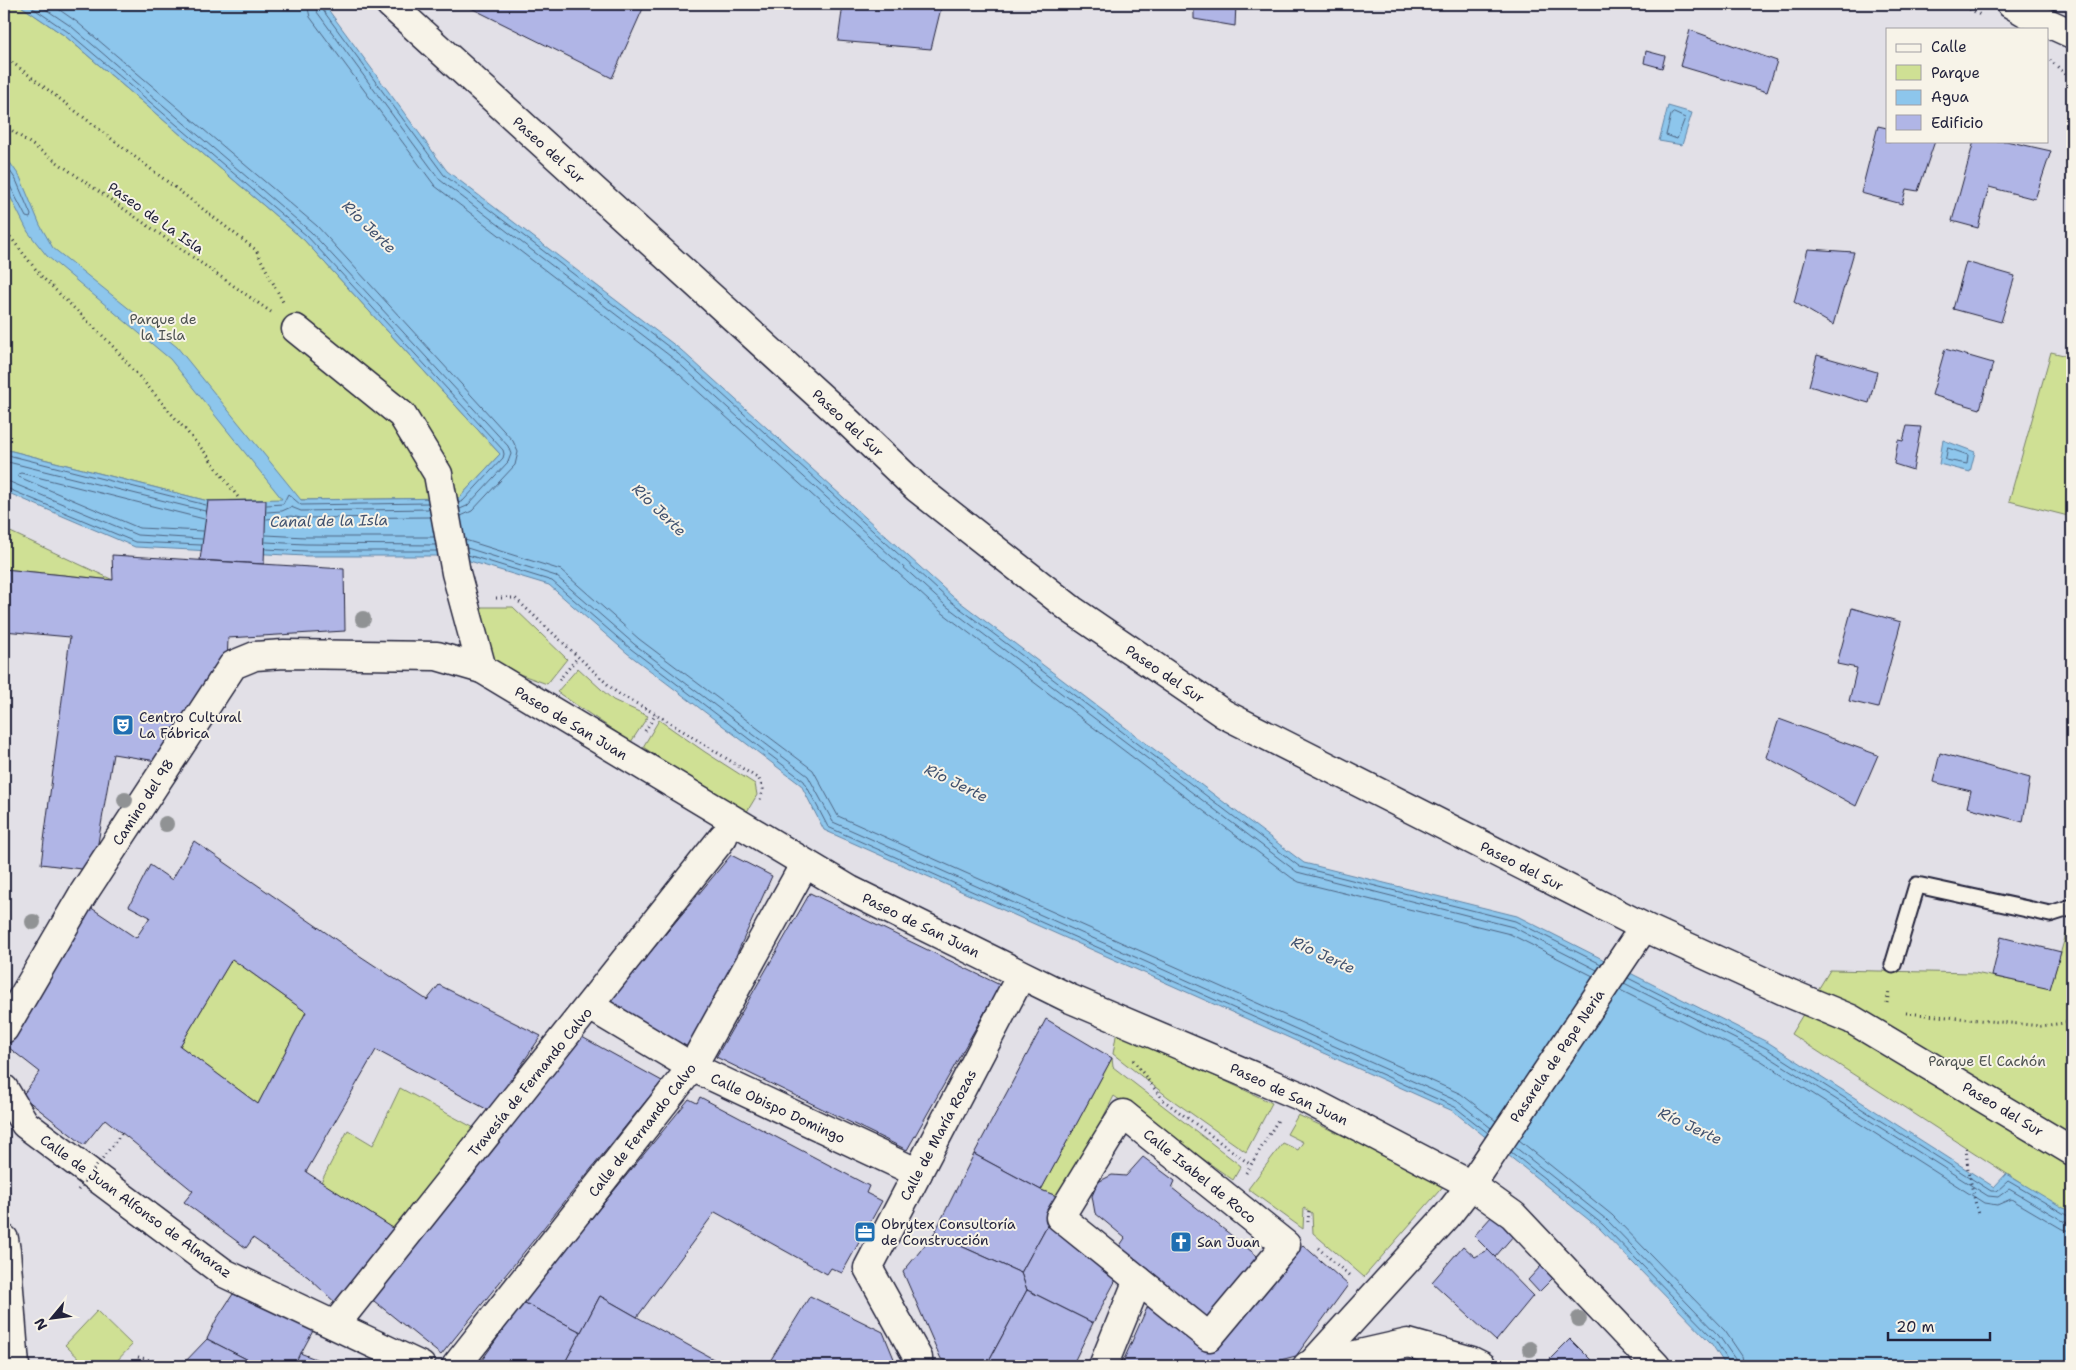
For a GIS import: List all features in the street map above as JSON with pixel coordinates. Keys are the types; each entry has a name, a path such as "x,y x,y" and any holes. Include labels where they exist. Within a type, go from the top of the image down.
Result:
{"street":[{"name":"Paseo del Sur","path":"390,4 838,413 917,488 1072,610 1224,714 1644,928 1851,1019 2072,1151"},
{"path":"2020,9 2072,34"},
{"path":"2020,9 2072,43"},
{"path":"296,329 402,415 438,474 460,586 482,669"},
{"name":"Camino del 98","path":"4,1029 87,887 234,665 255,656 284,654 437,656 482,669"},
{"name":"Paseo de San Juan","path":"482,669 687,792 734,832 1053,990 1292,1093 1471,1185 1513,1215 1656,1366"},
{"path":"734,832 798,876 1109,1028"},
{"name":"Travesía de Fernando Calvo","path":"335,1326 590,1006 734,832"},
{"name":"Calle de Fernando Calvo","path":"456,1366 692,1067 798,876"},
{"name":"Pasarela de Pepe Neria","path":"1471,1185 1644,928"},
{"name":"Calle de María Rozas","path":"918,1366 918,1358 868,1268 1017,983"},
{"name":"Calle Obispo Domingo","path":"590,1006 692,1067 918,1173"},
{"name":"Calle de Juan Alfonso de Almaraz","path":"4,1089 25,1124 224,1273 421,1366"},
{"name":"Calle Isabel de Roco","path":"1123,1114 1227,1198 1286,1246 1209,1337 1060,1217 1123,1114"},
{"path":"1309,1366 1447,1216 1471,1185"},
{"path":"4,1238 15,1366"},
{"path":"1104,1366 1138,1280"},
{"path":"1309,1366 1408,1343 1472,1361 1482,1366"}],"lane":[{"path":"1893,965 1917,885 2050,914 2072,907"}],"path":[{"path":"4,56 256,250 296,329"},
{"path":"2048,59 2072,80"},
{"name":"Paseo de La Isla","path":"4,125 296,329"},
{"path":"4,229 42,276 109,342 158,398 207,455 240,500"},
{"path":"460,586 514,598 617,694 656,714 759,779 763,789 760,802 734,832"},
{"path":"1905,1013 2041,1026 2072,1022"},
{"path":"1109,1028 1163,1100 1251,1165"},
{"path":"1227,1198 1275,1127 1292,1093"},
{"path":"78,1190 122,1132"},
{"path":"1966,1148 1968,1170 1978,1214"},
{"path":"1286,1246 1304,1237 1373,1296"},
{"path":"138,1357 173,1366"}],"green space":[{"name":"Parque de la Isla","path":"4,4 18,4 65,36 304,240 500,454 459,498 208,501 4,449"},
{"path":"2051,352 2072,357 2072,517 2009,501"},
{"path":"4,529 113,580 4,569"},
{"path":"476,607 513,607 567,659 547,684 492,664"},
{"path":"578,668 613,700 648,716 631,742 557,692"},
{"path":"659,720 755,784 757,795 745,815 643,747"},
{"name":"Parque El Cachón","path":"2072,930 2072,1216 1791,1034 1830,970 1975,973 2050,988 2067,931"},
{"path":"232,959 306,1012 258,1104 180,1046"},
{"path":"1117,1030 1272,1103 1246,1152 1168,1097 1113,1054"},
{"path":"1112,1058 1113,1067 1241,1166 1233,1180 1114,1096 1062,1198 1041,1190"},
{"path":"400,1088 476,1129 396,1230 321,1182 348,1130 373,1145"},
{"path":"1298,1115 1446,1183 1364,1277 1313,1233 1312,1213 1304,1208 1303,1229 1248,1189 1283,1143 1298,1150 1303,1142 1287,1134"},
{"path":"97,1311 132,1345 112,1366 87,1366 65,1345"}],"water":[{"path":"18,4 324,4 447,171 681,350 952,596 1304,863 1517,916 1769,1043 1994,1187 2006,1174 2072,1213 2072,1366 1726,1366 1711,1343 1599,1228 1453,1111 824,830 801,785 627,653 549,585 453,556 305,556 135,547 4,491 4,449 208,501 282,499 170,359 47,256 28,232 4,184 4,154 20,177 40,225 53,248 177,347 301,500 459,498 500,454 304,240 65,36"},
{"path":"1668,106 1692,113 1682,145 1659,141"},
{"path":"1943,440 1975,452 1970,472 1939,464"}],"building":[{"path":"463,4 645,4 612,78"},
{"path":"843,4 942,4 931,49 838,41"},
{"path":"1194,4 1236,4 1235,26 1194,19"},
{"path":"1690,30 1777,61 1767,92 1680,66"},
{"path":"1646,51 1665,56 1662,68 1644,63"},
{"path":"1878,126 1886,128 1886,142 1935,142 1918,191 1906,189 1902,204 1861,193"},
{"path":"1974,142 2010,142 2051,151 2035,199 1989,187 1978,228 1952,221"},
{"path":"1808,249 1854,252 1833,325 1794,302"},
{"path":"1966,262 2015,276 2001,322 1953,309"},
{"path":"1945,349 1993,363 1980,409 1932,395"},
{"path":"1817,355 1877,372 1869,403 1809,386"},
{"path":"1907,426 1921,427 1913,470 1894,464 1898,440 1903,441"},
{"path":"266,500 264,564 200,560 208,501"},
{"name":"Centro Cultural La Fábrica","path":"112,555 344,569 345,631 228,638 227,667 163,762 113,754 96,855 89,870 41,864 70,637 4,631 4,569 113,580"},
{"path":"1852,608 1901,622 1878,708 1849,701 1857,668 1837,664"},
{"path":"1779,719 1878,755 1856,806 1766,757"},
{"path":"1940,753 2030,778 2023,822 1967,807 1971,791 1933,782"},
{"path":"194,841 351,950 427,1000 439,985 541,1036 490,1111 376,1050 306,1172 396,1230 341,1308 308,1277 253,1238 246,1248 184,1202 193,1191 105,1119 84,1145 22,1096 40,1072 4,1044 87,905 136,938 150,917 129,906 150,865 172,880","holes":["232,959 306,1012 258,1104 180,1046"]},
{"path":"731,855 772,876 692,1053 609,1002"},
{"path":"810,893 1000,985 907,1150 716,1057"},
{"path":"2001,937 2061,952 2050,989 1992,976"},
{"path":"1046,1019 1112,1058 1041,1190 974,1154"},
{"path":"582,1037 662,1081 441,1355 369,1297"},
{"path":"700,1097 869,1186 866,1193 882,1201 842,1273 831,1268 827,1274 715,1212 637,1317 600,1296 581,1332 523,1302 689,1099 697,1103"},
{"path":"974,1154 1041,1190 1062,1198 1021,1273 934,1234"},
{"name":"San Juan","path":"1143,1157 1175,1181 1172,1188 1261,1259 1206,1319 1119,1247 1125,1238 1095,1213 1092,1196 1098,1182 1112,1175 1126,1176"},
{"path":"1062,1198 1119,1274 1093,1323 1027,1290 1021,1273"},
{"path":"1492,1216 1514,1235 1495,1257 1474,1236"},
{"path":"934,1234 1021,1273 1027,1290 986,1366 959,1366 941,1359 903,1272"},
{"path":"1303,1245 1348,1285 1296,1356 1257,1366 1121,1366 1151,1299 1211,1345"},
{"path":"1463,1246 1475,1257 1488,1250 1533,1296 1496,1341 1432,1282"},
{"path":"1541,1266 1553,1278 1539,1292 1528,1280"},
{"path":"1027,1290 1093,1323 1072,1366 986,1366"},
{"path":"233,1294 314,1329 294,1366 260,1366 207,1339 216,1320"},
{"path":"600,1296 637,1317 726,1366 563,1366"},
{"path":"810,1296 883,1332 897,1366 767,1366"},
{"path":"523,1302 581,1332 563,1366 495,1366 482,1360"},
{"path":"207,1339 260,1366 181,1366"},
{"path":"1570,1339 1597,1366 1543,1366"},
{"path":"300,1353 334,1366 294,1366"},
{"path":"1392,1359 1417,1366 1390,1366"},
{"path":"360,1360 376,1366 357,1366"}],"place":[{"name":"Centro Cultural La Fábrica","path":"123,725"},
{"name":"Obrytex Consultoría de Construcción","path":"865,1232"},
{"name":"San Juan","path":"1181,1242"}],"water label":[{"name":"Río Jerte","path":"369,227"},
{"name":"Río Jerte","path":"659,510"},
{"name":"Canal de la Isla","path":"329,521"},
{"name":"Río Jerte","path":"956,783"},
{"name":"Río Jerte","path":"1323,955"},
{"name":"Río Jerte","path":"1690,1126"}]}
